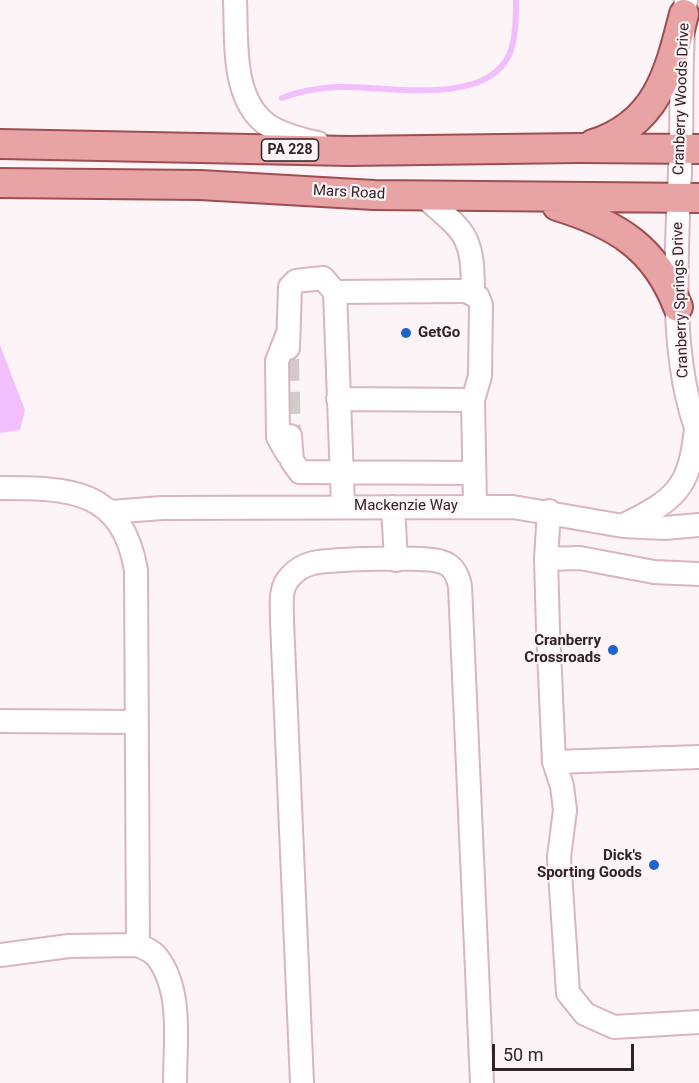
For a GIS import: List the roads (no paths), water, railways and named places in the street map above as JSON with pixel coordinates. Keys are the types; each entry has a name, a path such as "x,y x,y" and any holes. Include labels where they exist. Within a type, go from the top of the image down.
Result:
{"main road":[{"path":"579,148 608,139 626,129 650,105 671,66 685,7"},
{"name":"PA 228","path":"0,144 349,151 690,149"},
{"name":"Mars Road","path":"0,183 200,185 422,195 688,198"},
{"path":"526,197 595,218 619,232 658,265 678,307"}],"street":[{"path":"235,0 241,80 255,113 274,129 349,151"},
{"name":"Cranberry Woods Drive","path":"685,7 690,149 688,198"},
{"path":"422,195 466,236 471,252 474,294"},
{"name":"Cranberry Springs Drive","path":"688,198 678,307 685,388 697,431"},
{"path":"288,359 290,287 296,281 323,278 336,292 343,506"},
{"path":"336,292 466,291 478,297 481,305 480,376 473,400 475,506"},
{"path":"288,333 278,361 278,437 300,472 474,473"},
{"path":"338,399 473,400"},
{"path":"622,526 664,503 682,485 692,459 697,431"},
{"path":"290,436 292,461"},
{"path":"0,488 87,496 111,512 121,524 134,555 136,570 138,945"},
{"name":"Mackenzie Way","path":"111,512 162,508 475,506 549,511 622,526 665,528 699,525"},
{"path":"393,507 396,560"},
{"path":"549,511 546,559 554,762 562,786 565,810 560,857 568,993 585,1014 614,1028 699,1022"},
{"path":"546,559 580,558 654,572 699,574"},
{"path":"302,1083 282,595 288,578 311,563 396,560 442,561 454,571 460,586 482,1083"},
{"path":"0,721 136,722"},
{"path":"554,762 699,757"},
{"path":"0,955 69,946 138,945 157,955 170,980 175,1015 175,1083"}],"waterway":[{"path":"282,98 330,87 431,90 456,88 478,82 496,72 509,55 516,20 516,0"}],"tunnel":[{"path":"288,359 290,436"}],"place":[{"name":"GetGo","path":"406,333"},
{"name":"Cranberry Crossroads","path":"613,650"},
{"name":"Dick's Sporting Goods","path":"654,865"}]}
